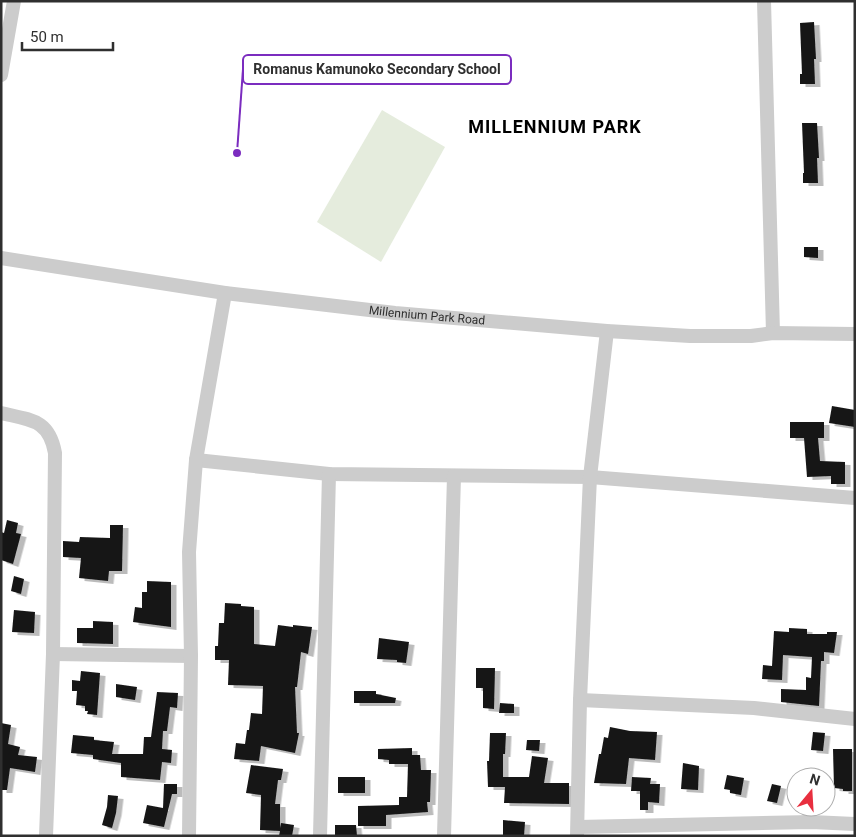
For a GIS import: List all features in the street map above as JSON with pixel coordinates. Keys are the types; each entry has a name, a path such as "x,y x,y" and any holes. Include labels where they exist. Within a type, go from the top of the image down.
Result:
{"street":[{"path":"1,75 14,1"},
{"path":"764,1 773,333"},
{"name":"Millennium Park Road","path":"1,258 225,293 395,313 607,331 698,336 750,336 773,333 855,334"},
{"path":"189,836 191,656 189,552 196,460 225,293"},
{"path":"607,331 590,477 580,700 578,831 810,822 855,824"},
{"path":"1,413 39,423 47,430 53,441 55,462 53,654 46,836"},
{"path":"196,460 329,474 590,477 855,498"},
{"path":"320,836 329,474"},
{"path":"444,836 454,476"},
{"path":"53,654 191,656"},
{"path":"580,700 754,708 855,719"}],"green space":[{"path":"382,110 445,147 381,262 317,222"}],"building":[{"path":"814,22 815,84 800,84 800,74 802,74 800,23"},
{"path":"802,123 817,123 818,183 803,183"},
{"path":"804,247 818,247 818,258 804,257"},
{"path":"832,406 855,410 855,427 829,423"},
{"path":"790,422 824,422 824,438 818,438 820,461 845,462 845,484 831,484 831,476 807,477 804,438 790,438"},
{"path":"7,520 18,523 16,533 21,534 13,564 1,560 1,532 4,533"},
{"path":"110,525 123,525 122,571 109,571 108,581 79,578 81,558 63,557 63,541 79,542 80,537 110,538"},
{"path":"14,576 24,579 21,594 11,591"},
{"path":"147,581 171,582 171,627 133,622 135,607 142,608 142,592 147,592"},
{"path":"225,603 254,607 254,644 275,646 278,625 312,627 308,654 301,652 297,687 295,687 297,733 299,733 295,753 261,746 259,761 234,759 236,743 245,744 251,713 262,714 263,686 228,685 229,660 215,660 215,646 218,646 219,623 224,623"},
{"path":"14,610 35,612 34,633 12,632"},
{"path":"93,621 113,622 113,644 77,643 77,628 93,628"},
{"path":"789,628 807,629 807,634 837,632 834,653 824,652 824,661 821,661 819,706 781,702 781,689 806,690 806,677 811,678 812,657 783,655 782,680 762,679 763,665 772,666 774,631 789,632"},
{"path":"379,638 409,642 406,663 397,662 397,660 377,659"},
{"path":"476,668 495,668 494,709 483,708 483,688 476,688"},
{"path":"81,671 100,673 97,715 87,714 88,711 85,711 85,706 76,705 77,691 72,691 72,680 80,681"},
{"path":"116,684 137,687 135,700 116,697"},
{"path":"354,691 376,691 376,694 396,698 395,703 354,703"},
{"path":"157,692 178,693 177,708 170,707 167,731 163,731 162,749 172,750 171,763 162,762 160,780 121,777 121,763 93,759 93,755 71,753 73,735 94,737 94,740 114,742 112,754 143,754 144,737 151,737"},
{"path":"500,703 514,704 514,713 499,713"},
{"path":"1,723 11,725 8,744 20,747 18,755 37,757 35,772 10,768 7,790 1,790"},
{"path":"610,727 630,731 657,732 655,760 629,758 626,784 594,783 599,754 601,754 604,737 608,738"},
{"path":"813,732 825,733 823,751 811,750"},
{"path":"490,733 506,733 505,754 503,754 503,777 529,777 532,756 548,758 544,783 569,783 569,804 504,803 505,787 488,787 487,761 489,761"},
{"path":"527,740 540,740 539,751 526,750"},
{"path":"412,748 412,755 420,755 421,770 431,770 430,802 427,802 428,812 386,815 386,826 358,826 358,806 399,805 399,797 407,797 408,764 389,764 389,760 378,759 378,749"},
{"path":"833,749 852,749 852,791 843,791 843,789 836,788 836,767 833,767"},
{"path":"683,763 699,766 698,790 681,789"},
{"path":"251,765 283,769 281,780 278,780 275,804 280,804 280,828 281,823 294,825 292,836 279,836 280,831 260,830 261,795 246,793"},
{"path":"727,775 744,778 741,795 730,793 730,790 724,789"},
{"path":"338,777 365,777 365,793 338,793"},
{"path":"632,777 651,778 650,784 660,784 659,803 648,802 648,810 640,810 640,791 631,791"},
{"path":"164,784 177,784 177,794 172,794 164,827 143,823 147,805 163,808"},
{"path":"772,784 781,786 777,803 767,801"},
{"path":"108,795 118,796 112,828 102,825"},
{"path":"503,820 525,822 524,836 503,836"},
{"path":"335,825 356,825 357,836 335,836"}],"place":[{"name":"Romanus Kamunoko Secondary School","path":"237,153"}],"district":[{"name":"MILLENNIUM PARK","path":"555,126"}]}
